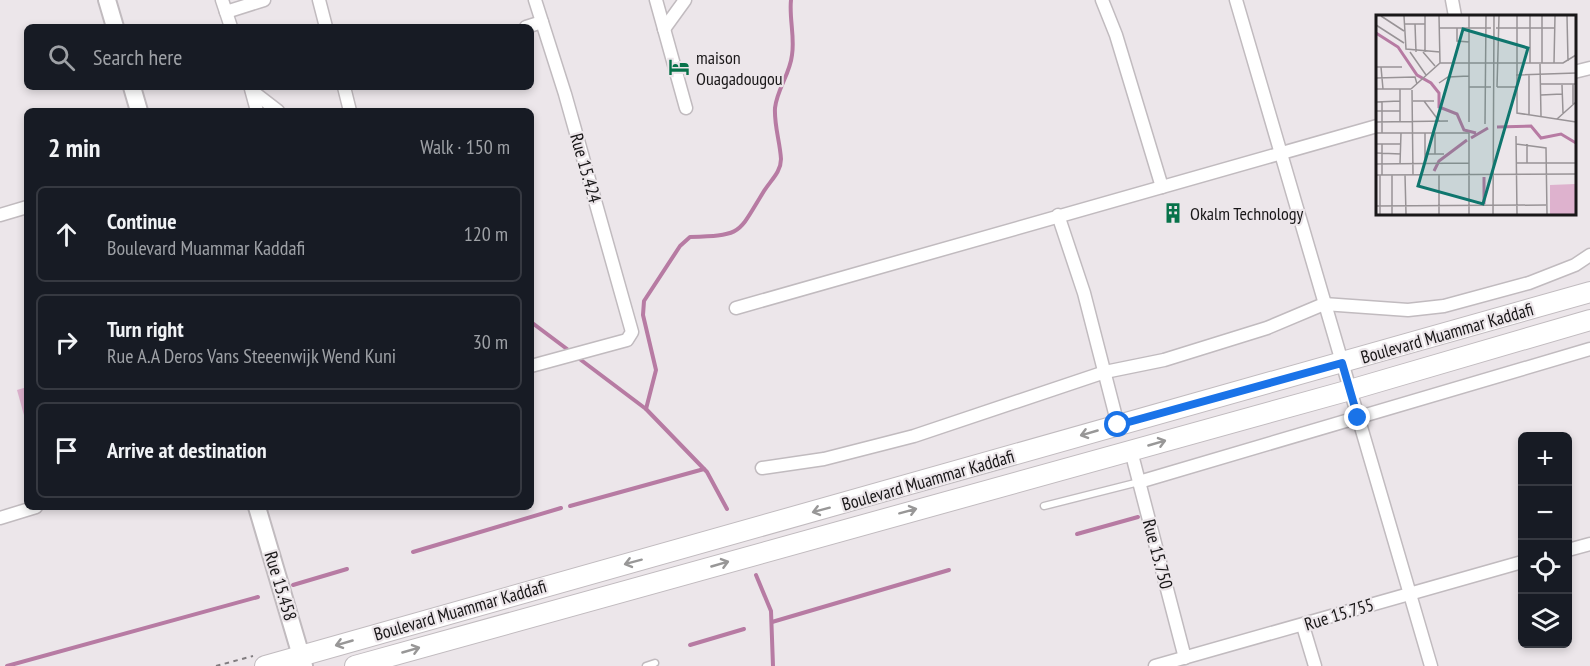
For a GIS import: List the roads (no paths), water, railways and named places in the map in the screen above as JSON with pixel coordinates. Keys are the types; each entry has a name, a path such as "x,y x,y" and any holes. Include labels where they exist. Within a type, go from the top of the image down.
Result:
{"main road":[{"path":"107,0 114,24"},
{"path":"133,90 138,108"},
{"name":"Boulevard Muammar Kaddafi","path":"265,666 303,661 1118,425 1590,292"},
{"name":"Boulevard Muammar Kaddafi","path":"355,666 1350,390 1590,320"},
{"name":"Rue 15.458","path":"258,510 303,661"}],"street":[{"path":"230,24 224,6 264,0"},
{"path":"319,0 325,24"},
{"name":"Rue 15.424","path":"534,365 631,337 632,328 609,243 535,0"},
{"path":"656,0 686,108"},
{"path":"664,29 685,0"},
{"path":"1102,0 1116,35 1162,187"},
{"path":"1236,0 1431,666"},
{"path":"1452,0 1455,15"},
{"path":"534,24 542,22"},
{"path":"1575,72 1590,68"},
{"path":"251,90 255,108"},
{"path":"252,90 274,108"},
{"path":"345,90 350,108"},
{"path":"736,308 1376,126"},
{"path":"0,214 24,208"},
{"path":"1058,215 1084,292 1118,425"},
{"path":"762,468 824,459 914,436 1105,372 1164,360 1267,328 1324,304 1408,310 1444,306 1529,283 1575,265 1590,255"},
{"path":"1139,482 1590,349"},
{"name":"Rue 15.750","path":"1131,451 1185,658"},
{"path":"0,518 26,510"},
{"path":"1572,549 1590,544"},
{"name":"Rue 15.755","path":"1155,666 1303,626 1409,592 1518,563"},
{"path":"1303,626 1315,666"}],"lane":[{"path":"1044,506 1139,482"},
{"path":"646,666 655,663"}],"waterway":[{"path":"646,409 656,370 643,315 644,301 680,246 690,237 720,235 737,230 779,168 781,159 775,108 792,55 791,0"},
{"path":"534,324 571,352"},
{"path":"577,357 646,409 707,472 727,509"},
{"path":"570,506 704,469"},
{"path":"413,552 561,508"},
{"path":"1077,534 1138,517"},
{"path":"293,585 347,569"},
{"path":"772,622 949,570"},
{"path":"756,575 771,611 773,666"},
{"path":"7,666 258,597"},
{"path":"690,645 744,629"}],"place":[{"name":"maison Ouagadougou","path":"679,67"},
{"name":"Okalm Technology","path":"1173,213"}]}
